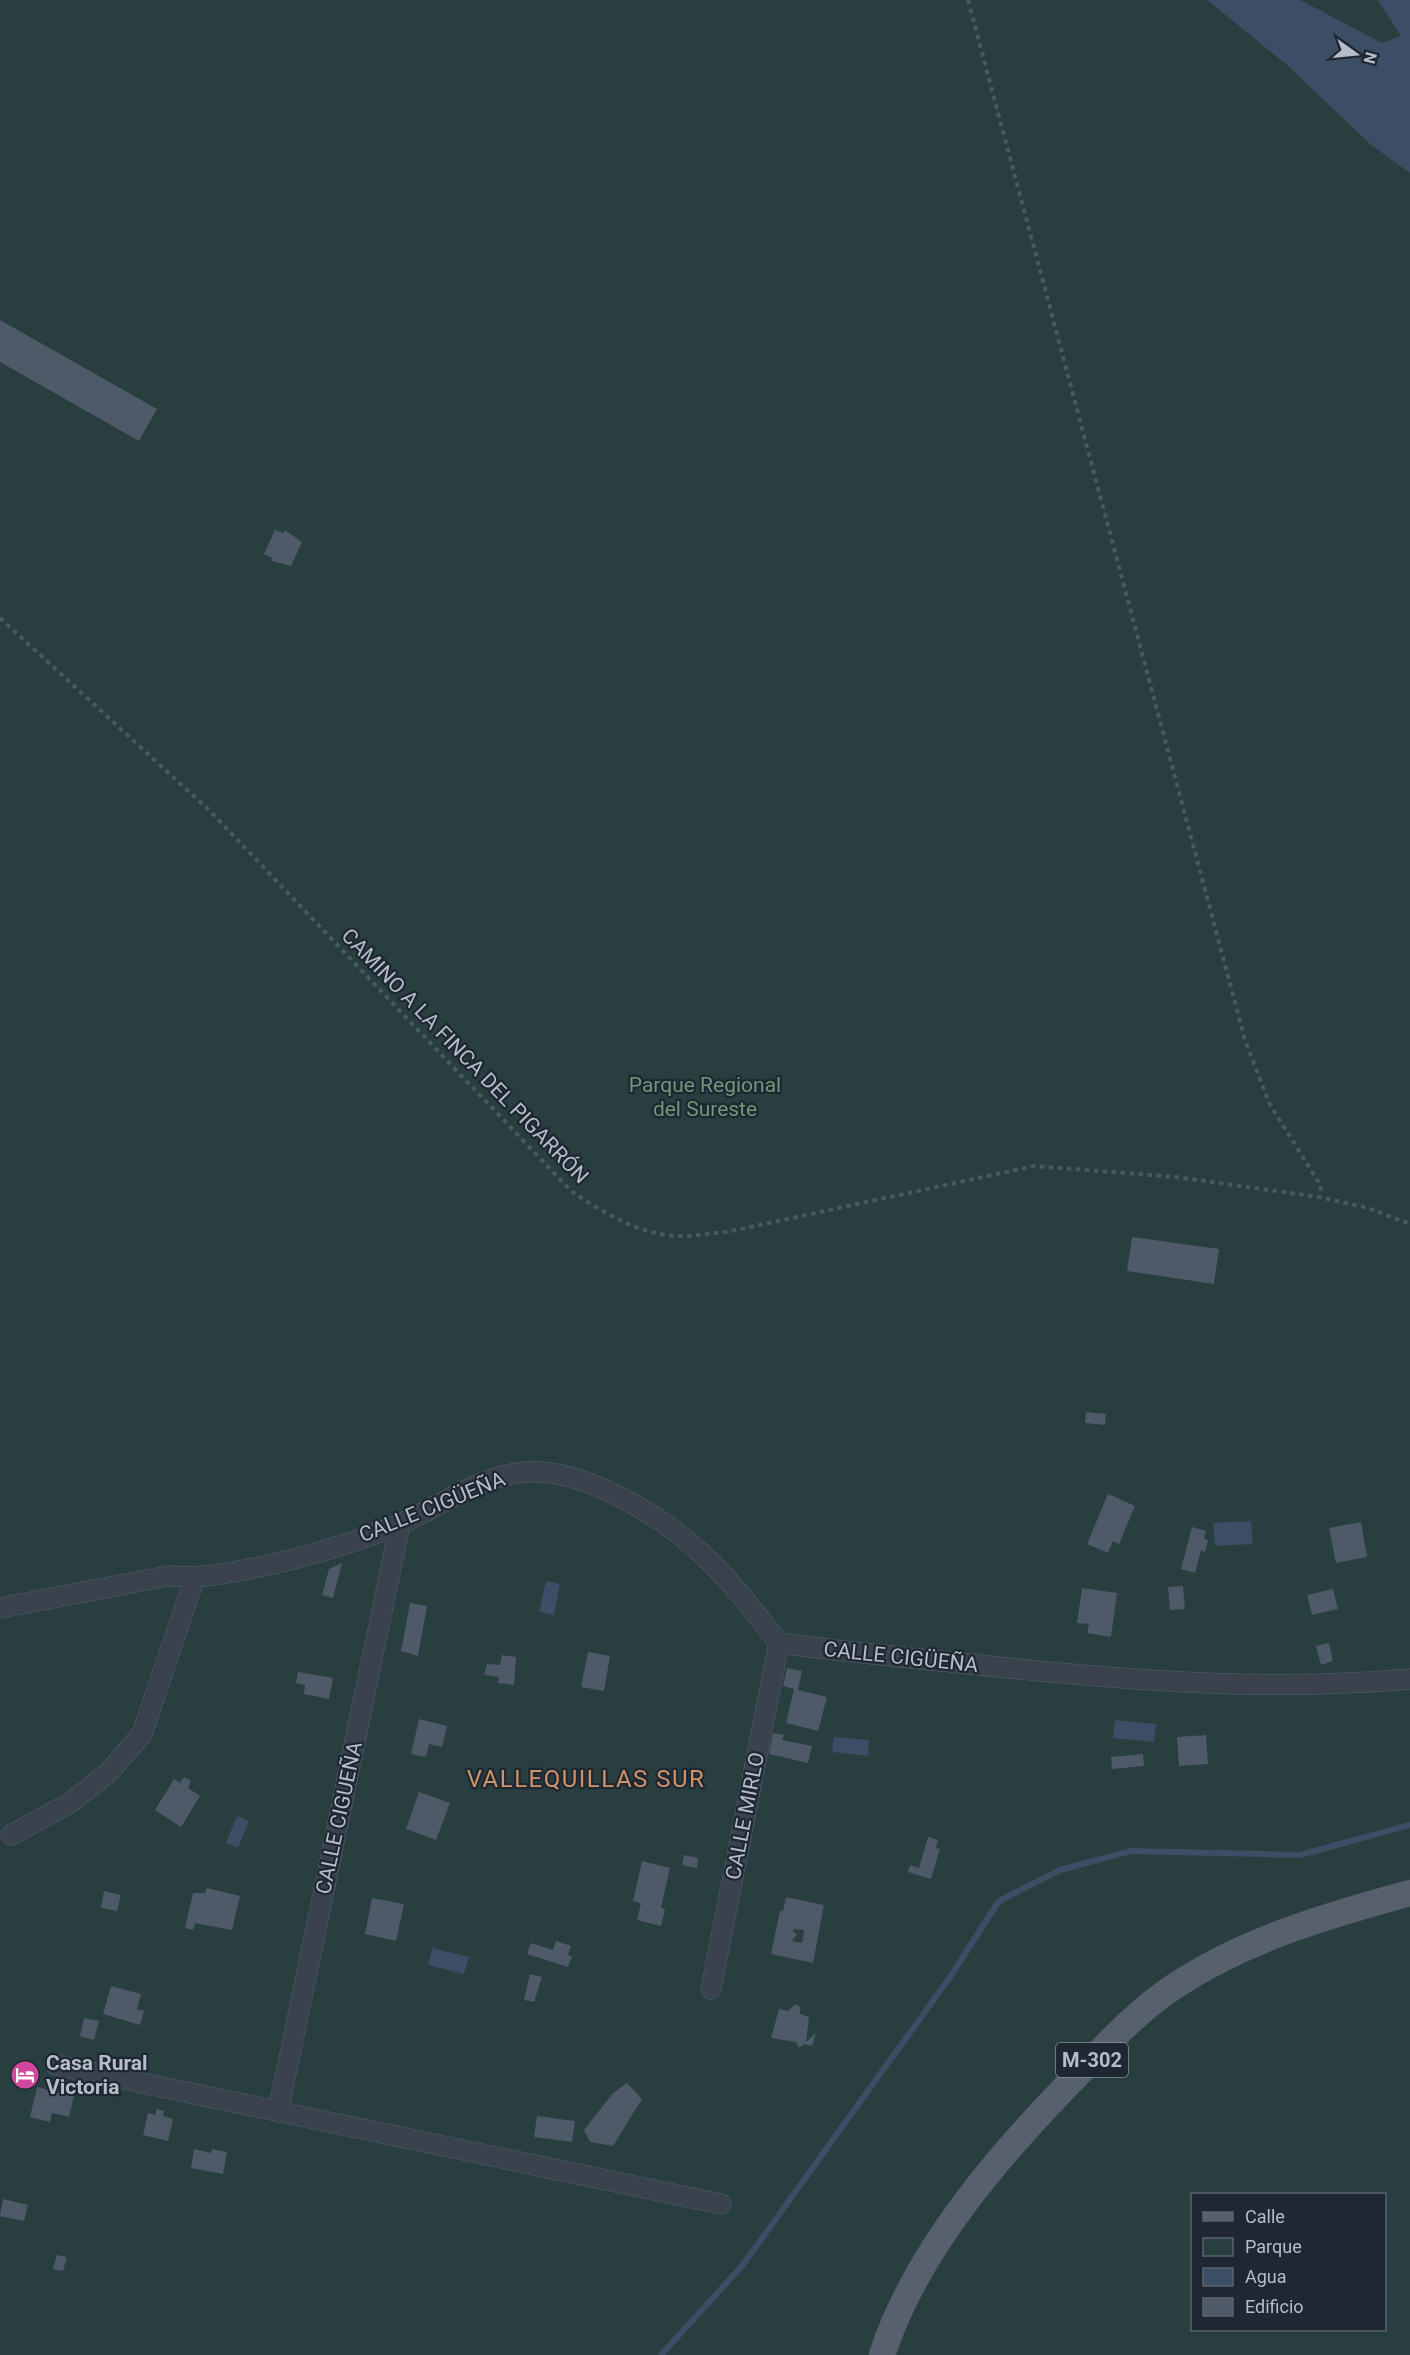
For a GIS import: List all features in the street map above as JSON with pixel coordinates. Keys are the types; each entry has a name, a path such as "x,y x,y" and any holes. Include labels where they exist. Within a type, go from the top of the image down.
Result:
{"main road":[{"name":"M-302","path":"882,2355 890,2330 918,2274 955,2218 1047,2107 1121,2029 1174,1986 1269,1937 1326,1916 1410,1893"}],"street":[{"name":"CALLE CIGÜEÑA","path":"0,1608 168,1576 195,1577 233,1574 304,1556 400,1524 470,1487 500,1476 536,1472 556,1473 580,1480 654,1518 702,1554 732,1584 779,1643 1067,1674 1204,1684 1355,1684 1410,1679"},
{"name":"CALLE CIGUEÑA","path":"278,2112 400,1524"},
{"path":"11,1836 70,1803 109,1772 142,1734 195,1577"},
{"name":"CALLE MIRLO","path":"711,1989 779,1643"},
{"path":"56,2065 721,2204"}],"path":[{"path":"968,0 1245,1040 1269,1103 1321,1185 1319,1197"},
{"name":"CAMINO A LA FINCA DEL PIGARRÓN","path":"0,618 210,811 571,1191 592,1206 644,1230 680,1236 727,1232 1034,1166 1176,1177 1319,1197 1368,1208 1410,1224"}],"green space":[{"name":"Parque Regional del Sureste","path":"0,0 1410,0 1410,2355 0,2355"}],"water":[{"path":"1207,0 1300,0 1382,43 1401,36 1378,0 1410,0 1410,173 1370,144 1287,65"},
{"path":"1251,1521 1253,1544 1215,1546 1213,1523"},
{"path":"546,1581 560,1584 554,1615 539,1612"},
{"path":"1115,1720 1156,1724 1154,1742 1113,1738"},
{"path":"834,1737 869,1740 868,1756 832,1752"},
{"path":"237,1816 249,1821 238,1848 226,1843"},
{"path":"432,1948 469,1957 464,1974 428,1965"}],"building":[{"path":"0,320 157,409 139,441 0,362"},
{"path":"275,530 283,533 285,530 302,542 291,566 271,561 272,558 264,554"},
{"path":"1132,1237 1219,1249 1214,1284 1127,1271"},
{"path":"1086,1412 1106,1414 1105,1425 1085,1423"},
{"path":"1108,1494 1135,1506 1119,1544 1113,1541 1108,1553 1087,1544"},
{"path":"1361,1522 1367,1557 1336,1563 1329,1528"},
{"path":"1192,1527 1206,1531 1204,1539 1208,1540 1205,1552 1201,1550 1195,1573 1181,1569"},
{"path":"342,1563 333,1598 322,1595 329,1569"},
{"path":"1183,1586 1185,1609 1170,1610 1168,1587"},
{"path":"1082,1588 1117,1593 1111,1637 1087,1633 1089,1624 1077,1623"},
{"path":"1333,1589 1338,1609 1312,1615 1307,1595"},
{"path":"410,1603 427,1606 418,1656 401,1651"},
{"path":"1329,1643 1333,1661 1321,1665 1316,1646"},
{"path":"588,1652 610,1656 604,1691 581,1687"},
{"path":"502,1655 516,1657 514,1685 498,1683 499,1677 484,1675 487,1664 500,1665"},
{"path":"787,1668 802,1671 798,1690 827,1697 818,1731 786,1723 794,1689 783,1686"},
{"path":"298,1672 333,1678 329,1699 304,1694 305,1685 296,1683"},
{"path":"419,1719 447,1726 442,1747 429,1744 426,1757 411,1754"},
{"path":"773,1733 784,1735 782,1740 812,1746 808,1763 769,1754"},
{"path":"1206,1735 1208,1764 1179,1766 1177,1737"},
{"path":"1143,1754 1144,1766 1112,1769 1111,1757"},
{"path":"184,1777 191,1781 188,1788 200,1796 181,1827 155,1810 174,1779 180,1783"},
{"path":"419,1792 450,1803 436,1840 406,1829"},
{"path":"928,1837 938,1840 936,1848 940,1849 931,1879 908,1872 910,1865 919,1868"},
{"path":"684,1855 698,1858 697,1868 682,1865"},
{"path":"642,1861 670,1868 661,1908 665,1909 661,1926 637,1920 641,1903 633,1901"},
{"path":"207,1888 240,1896 232,1930 195,1923 193,1930 185,1928 193,1893 205,1893"},
{"path":"104,1891 121,1895 117,1911 101,1908"},
{"path":"786,1897 824,1905 813,1963 771,1954 780,1911 783,1911","holes":["794,1929 804,1930 802,1943 792,1941 797,1934 793,1932"]},
{"path":"372,1898 404,1904 396,1941 365,1934"},
{"path":"556,1941 571,1946 568,1955 572,1956 568,1967 527,1954 531,1943 553,1950"},
{"path":"530,1974 542,1977 534,2002 524,2000"},
{"path":"111,1986 141,1994 137,2009 144,2011 140,2025 103,2014"},
{"path":"795,2004 800,2007 800,2014 809,2017 806,2042 816,2033 812,2046 804,2044 799,2048 796,2042 771,2038 779,2009 788,2011"},
{"path":"84,2018 99,2021 94,2040 80,2036"},
{"path":"627,2083 642,2099 613,2146 590,2142 584,2130 613,2093"},
{"path":"37,2087 74,2096 69,2117 52,2113 50,2122 30,2117"},
{"path":"157,2109 164,2111 163,2116 173,2119 168,2141 143,2135 148,2113 155,2115"},
{"path":"537,2116 575,2121 572,2142 534,2137"},
{"path":"194,2149 211,2153 212,2149 227,2152 223,2174 191,2168"},
{"path":"3,2199 28,2205 24,2221 0,2216"},
{"path":"57,2255 67,2257 63,2271 53,2269"}],"waterway":[{"path":"661,2355 742,2266 950,1977 999,1901 1060,1870 1131,1851 1300,1855 1410,1825"}],"place":[{"name":"Casa Rural Victoria","path":"25,2075"}],"district":[{"name":"VALLEQUILLAS SUR","path":"586,1779"}]}
